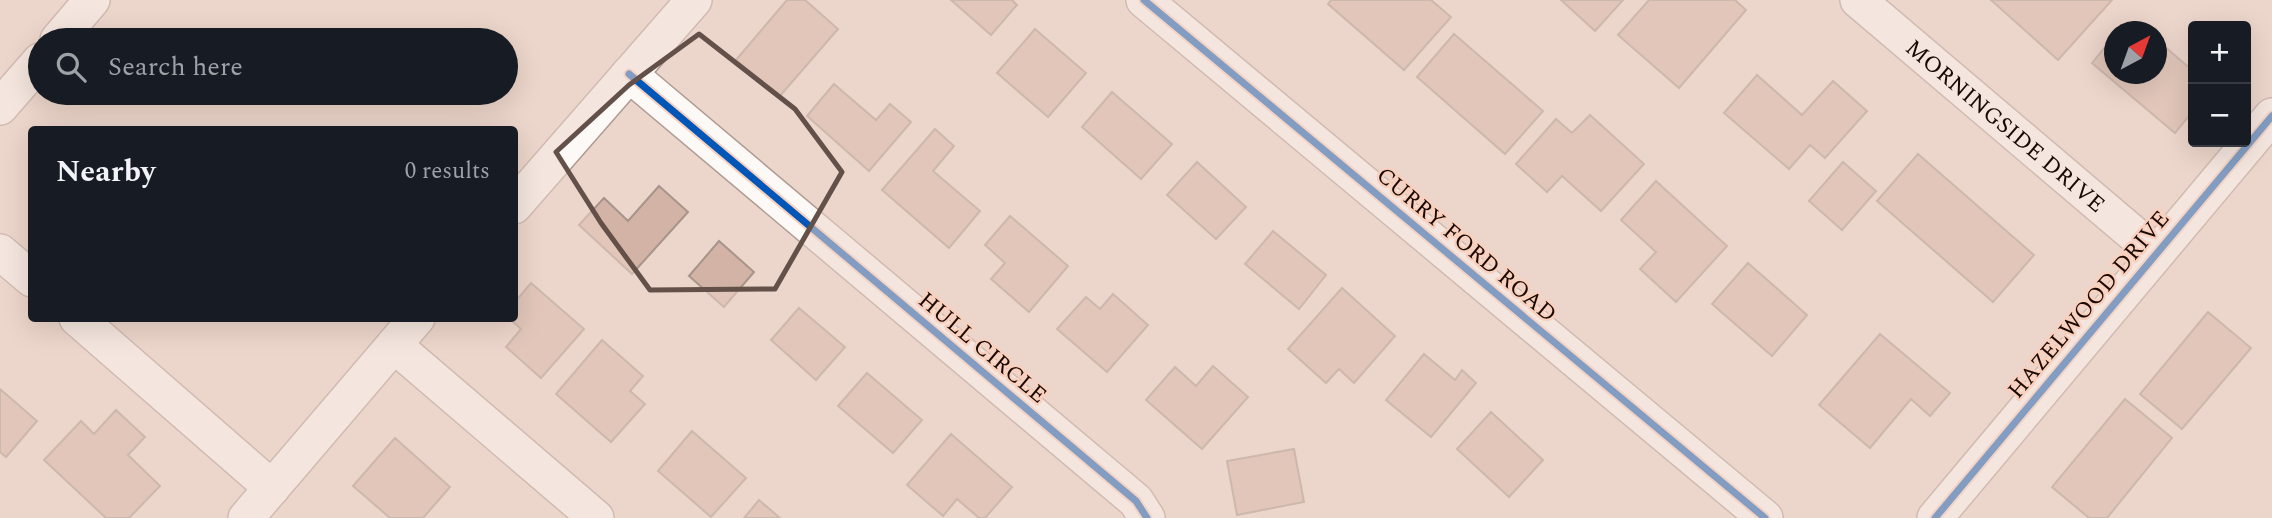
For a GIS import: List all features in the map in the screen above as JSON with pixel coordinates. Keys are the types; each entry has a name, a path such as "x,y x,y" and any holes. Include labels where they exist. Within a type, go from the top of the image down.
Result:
{"street":[{"path":"68,28 92,0"},
{"path":"518,201 694,0"},
{"name":"CURRY FORD ROAD","path":"1144,0 1765,518"},
{"name":"MORNINGSIDE DRIVE","path":"1858,0 2156,253"},
{"name":"HULL CIRCLE","path":"629,74 1136,501 1147,518"},
{"path":"0,107 28,75"},
{"name":"HAZELWOOD DRIVE","path":"1935,518 2272,116"},
{"path":"0,252 28,276"},
{"path":"82,322 272,488"},
{"path":"246,518 414,322"},
{"path":"394,345 596,518"}],"highlighted area":[{"path":"699,34 795,109 842,172 775,289 650,290 601,223 556,152 629,85"}],"building":[{"path":"787,0 805,0 838,29 779,97 736,60"},
{"path":"951,0 1012,0 1017,5 991,35"},
{"path":"1331,0 1431,0 1451,17 1404,70 1328,4"},
{"path":"1561,0 1623,0 1595,31"},
{"path":"1649,0 1735,0 1746,10 1679,88 1618,35"},
{"path":"1991,0 2112,0 2058,60"},
{"path":"1035,29 1086,73 1048,117 997,73"},
{"path":"1454,34 1543,111 1505,154 1417,77"},
{"path":"2104,48 2104,73 2092,63"},
{"path":"2167,49 2188,67 2188,117 2175,133 2117,84 2167,84"},
{"path":"1757,75 1802,115 1833,81 1867,111 1825,158 1810,145 1789,169 1724,113"},
{"path":"834,84 876,120 890,104 911,122 869,171 807,116"},
{"path":"1112,92 1172,144 1141,179 1082,127"},
{"path":"1590,115 1644,164 1601,211 1562,176 1547,192 1516,164 1556,119 1572,133"},
{"path":"935,129 954,146 933,171 980,211 949,248 882,190"},
{"path":"1918,154 2034,255 1993,302 1877,201"},
{"path":"1197,162 1246,207 1216,239 1167,195"},
{"path":"1843,162 1876,191 1842,230 1809,201"},
{"path":"1656,181 1727,246 1676,302 1640,269 1656,252 1621,220"},
{"path":"659,186 688,212 632,274 579,225 604,198 628,221"},
{"path":"1010,216 1068,266 1029,312 991,279 1005,263 985,245"},
{"path":"1273,231 1326,275 1299,309 1245,264"},
{"path":"719,241 754,272 724,307 689,276"},
{"path":"1748,263 1807,315 1772,356 1712,304"},
{"path":"531,283 584,329 541,378 506,347 521,329 513,322 518,322 518,298"},
{"path":"1342,288 1395,336 1354,383 1339,369 1326,383 1288,349"},
{"path":"1113,294 1148,325 1107,372 1057,329 1086,297 1100,309"},
{"path":"799,308 845,347 816,380 771,340"},
{"path":"2208,312 2251,348 2182,429 2140,394"},
{"path":"1880,334 1950,393 1930,416 1911,399 1870,448 1819,405"},
{"path":"602,340 643,376 630,391 645,404 611,442 556,394"},
{"path":"1424,354 1455,380 1462,370 1476,383 1431,437 1386,400"},
{"path":"1213,366 1248,397 1202,449 1146,400 1175,367 1196,386"},
{"path":"867,373 922,420 893,453 838,406"},
{"path":"0,389 37,421 6,457 0,452"},
{"path":"2125,399 2172,438 2107,518 2089,518 2052,487"},
{"path":"116,410 145,437 128,455 160,486 129,518 106,518 44,460 81,421 94,434"},
{"path":"1491,412 1543,460 1509,497 1457,449"},
{"path":"692,431 746,478 711,517 658,471"},
{"path":"951,434 1012,487 985,518 979,518 957,499 943,516 907,485"},
{"path":"395,438 450,487 423,518 390,518 353,486"},
{"path":"1294,449 1304,502 1237,515 1227,461"},
{"path":"759,500 780,518 744,518"}],"cycle path":[{"path":"1144,0 1765,518"},
{"path":"629,74 1136,501 1147,518"},
{"path":"1935,518 2272,116"}]}
